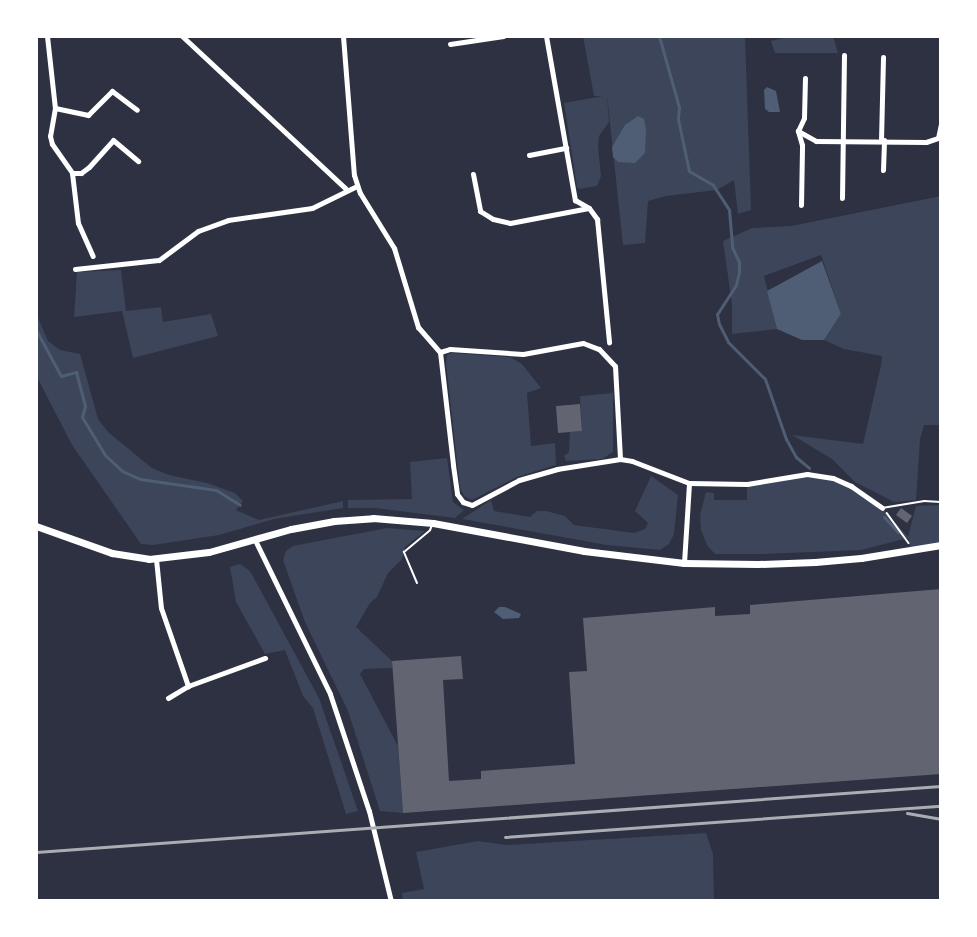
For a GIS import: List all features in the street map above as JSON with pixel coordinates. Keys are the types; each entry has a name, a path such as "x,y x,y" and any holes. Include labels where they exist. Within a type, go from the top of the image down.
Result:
{"street":[{"path":"47,36 55,108 51,126 52,144 72,173 78,223 93,256"},
{"path":"182,36 347,190"},
{"path":"343,36 357,186 394,248 418,327 440,352 458,494 463,502 470,505 519,480 561,468 620,459 632,460 689,483 747,484 807,474 833,478 850,486 882,508"},
{"path":"450,44 503,36"},
{"path":"546,36 575,200 589,208 597,219 609,342"},
{"path":"842,198 844,55"},
{"path":"883,57 883,170"},
{"path":"801,205 802,145 798,132 804,118 805,78"},
{"path":"55,108 88,116 112,91 137,110"},
{"path":"798,132 816,141 931,142 939,135 941,124"},
{"path":"72,173 81,173 89,167 113,140 138,161"},
{"path":"529,155 566,148"},
{"path":"473,174 480,211 510,224 589,208"},
{"path":"75,269 159,260 198,231 228,220 312,208 357,186"},
{"path":"440,352 450,349 523,354 583,343 599,349 609,356 615,366 620,459"},
{"path":"684,563 689,483"},
{"path":"36,526 112,553 156,559 209,552 291,529 346,519 433,523 584,551 684,563 815,562 911,551 941,545"},
{"path":"255,540 330,694 369,811 391,901"},
{"path":"156,559 160,608 188,686"},
{"path":"168,698 188,686 265,658"}],"lane":[{"path":"882,508 924,501 941,502"},
{"path":"417,583 404,552 430,530 433,523"}],"path":[{"path":"882,508 908,538 911,551"}],"shaded area":[{"path":"583,36 745,36 751,210 738,214 734,180 717,190 666,196 648,201 645,243 623,245 607,95 609,122 599,136 598,146 601,176 597,186 580,189 577,187 564,103 603,96 594,96"},
{"path":"791,36 833,36 838,53 775,53 771,41"},
{"path":"767,87 776,91 780,112 769,112 765,109 764,90"},
{"path":"638,116 644,119 646,129 645,153 635,163 618,162 613,157 612,147 625,125"},
{"path":"941,196 941,425 924,425 920,440 916,500 894,502 855,482 832,459 792,435 863,444 881,365 882,356 844,349 824,340 841,314 821,255 764,276 777,329 732,334 732,304 723,241 752,228 791,226"},
{"path":"822,261 841,314 824,340 802,340 777,329 767,291"},
{"path":"121,270 126,311 161,307 163,322 211,314 218,336 133,358 122,311 74,317 77,272"},
{"path":"36,313 48,341 60,350 80,354 98,419 108,432 152,468 235,493 243,501 236,510 259,520 343,501 343,508 274,519 219,535 153,545 141,544 72,445 38,379"},
{"path":"452,353 510,357 522,364 541,388 527,393 531,446 555,443 556,465 517,477 472,500 464,496 460,488 446,363 447,355"},
{"path":"613,393 613,452 602,459 566,461 564,456 569,452 570,432 582,431 580,396"},
{"path":"447,458 453,502 464,510 455,518 375,508 348,508 348,500 412,499 410,462"},
{"path":"807,474 833,478 851,486 882,508 908,537 916,506 941,505 941,545 911,551 908,538 861,550 715,554 707,545 701,530 700,515 706,492 714,493 714,500 747,500 747,484"},
{"path":"651,476 678,495 674,534 669,544 660,550 607,545 462,519 491,500 494,511 530,517 537,511 546,511 565,516 574,525 634,533 645,529 648,523 635,511"},
{"path":"387,528 425,531 405,547 402,559 388,573 377,597 370,603 356,627 392,661 392,668 364,669 360,674 398,746 403,813 380,811 348,711 305,622 283,560 286,551 293,546"},
{"path":"240,564 250,571 319,698 358,811 346,814 313,708 303,696 285,650 265,654 236,602 230,567"},
{"path":"499,607 505,607 521,614 519,618 503,619 494,612"},
{"path":"706,833 713,854 714,901 403,901 402,893 424,889 416,852 478,841 506,845"}],"building":[{"path":"580,404 582,431 558,433 556,406"},
{"path":"901,508 912,516 907,523 896,515"},
{"path":"941,589 941,774 403,813 392,661 461,656 463,679 443,680 449,781 481,779 481,771 575,764 569,672 587,671 583,618 715,607 715,616 750,614 750,605"}],"waterway":[{"path":"659,36 679,107 678,119 689,171 713,185 729,210 732,247 739,262 739,272 736,285 717,314 719,324 728,342 765,379 786,439 796,457 809,468"},
{"path":"36,330 61,376 76,372 85,406 82,417 105,455 122,471 140,479 216,490 240,505"},
{"path":"884,517 898,532"}],"railway":[{"path":"36,852 941,786"},
{"path":"505,837 941,806"},
{"path":"907,813 941,819"}]}
